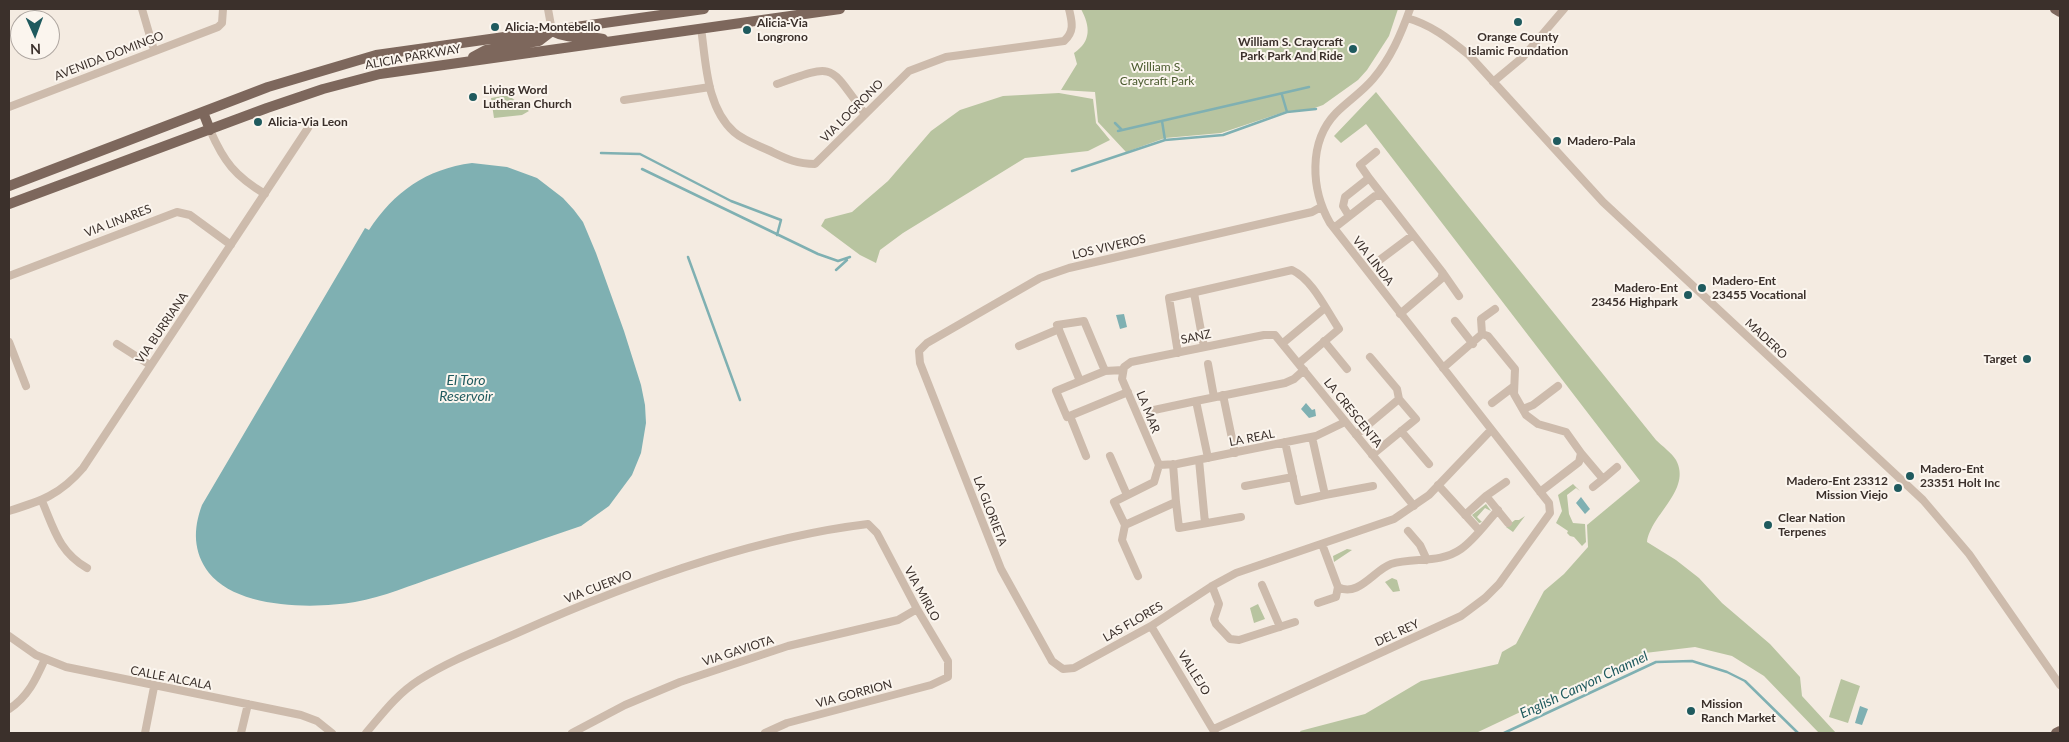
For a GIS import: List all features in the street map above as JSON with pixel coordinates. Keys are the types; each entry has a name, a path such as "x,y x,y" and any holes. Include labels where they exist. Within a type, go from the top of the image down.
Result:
{"main road":[{"name":"ALICIA PARKWAY","path":"9,186 268,87 376,55 704,9"},
{"name":"ALICIA PARKWAY","path":"9,204 323,89 380,74 840,9"},
{"path":"2055,9 2060,12"},
{"path":"466,61 486,50 540,42 552,31 566,37 583,36 614,41"},
{"path":"203,112 210,130"},
{"path":"2056,733 2060,731"}],"street":[{"path":"142,9 154,50"},
{"name":"AVENIDA DOMINGO","path":"9,106 218,27 222,23 223,9"},
{"path":"548,9 552,31"},
{"name":"VIA LOGRONO","path":"701,28 710,87 716,106 734,132 799,164 815,164 909,71 928,62 946,57 1064,41 1071,35 1072,25 1069,9"},
{"name":"VIA LINDA","path":"1410,9 1386,62 1372,80 1336,113 1327,125 1316,160 1315,178 1321,207 1334,228 1400,314 1549,503 1550,509"},
{"path":"1493,82 1535,44 1564,9"},
{"name":"MADERO","path":"1407,18 1422,22 1444,34 1469,55 1603,202 1924,500 1968,554 2060,685"},
{"path":"776,84 814,71 827,70 835,73 865,114"},
{"path":"624,100 710,87"},
{"name":"VIA BURRIANA","path":"9,511 42,501 71,482 83,468 308,128"},
{"path":"210,130 221,157 232,170 246,183 265,194"},
{"path":"1376,152 1360,165 1459,296"},
{"path":"1349,216 1343,206 1345,197 1369,178"},
{"path":"1334,228 1375,196 1383,196"},
{"name":"LOS VIVEROS","path":"919,351 927,343 1040,278 1312,212 1321,207"},
{"name":"VIA LINARES","path":"9,276 177,212 190,215 231,245"},
{"path":"1381,259 1413,235"},
{"path":"1154,410 1285,383 1294,379 1301,366 1324,341 1339,329 1300,274 1292,270 1169,298 1178,352"},
{"path":"1400,314 1441,279 1443,273"},
{"path":"1194,293 1204,347"},
{"path":"1283,343 1325,308"},
{"path":"1442,368 1473,344 1482,334 1481,319 1495,309"},
{"path":"1080,381 1057,325 1084,321 1105,371"},
{"path":"1455,321 1473,344"},
{"path":"1019,346 1059,329"},
{"path":"1482,334 1495,341 1515,369 1514,394 1523,409 1538,424 1566,432 1603,479"},
{"name":"SANZ","path":"1070,416 1067,418 1056,390 1105,371 1123,369 1131,362 1264,335 1275,335"},
{"name":"LA CRESCENTA","path":"1275,335 1414,506"},
{"path":"1324,341 1347,369"},
{"path":"9,342 26,386"},
{"path":"116,344 150,365"},
{"name":"LA GLORIETA","path":"919,351 920,363 1001,569 1052,661 1063,669"},
{"path":"1370,358 1397,389 1399,399 1416,419 1372,455"},
{"path":"1208,364 1214,397"},
{"name":"LA MAR","path":"1123,369 1122,379 1159,465"},
{"path":"1523,409 1533,405 1558,386"},
{"path":"1492,403 1514,387"},
{"path":"1086,456 1070,416 1128,392"},
{"path":"1224,395 1235,453"},
{"path":"1356,435 1399,399"},
{"path":"1196,401 1208,458"},
{"name":"LA REAL","path":"1159,465 1199,460 1312,437 1330,431 1345,422"},
{"name":"LAS FLORES","path":"1063,669 1074,668 1152,626 1212,586 1261,563 1394,519 1414,506 1438,485 1491,430"},
{"path":"1401,431 1429,464"},
{"path":"1312,437 1325,495"},
{"path":"1285,442 1298,501 1373,486"},
{"path":"1540,492 1579,462 1581,453"},
{"path":"1110,456 1127,495"},
{"path":"1199,460 1205,523"},
{"path":"1173,464 1179,528 1241,516"},
{"path":"1138,576 1122,540 1124,525 1114,502 1154,482 1159,465"},
{"path":"1593,487 1617,468"},
{"path":"1245,486 1293,477"},
{"path":"1465,515 1486,496 1506,482"},
{"path":"1438,485 1479,530"},
{"path":"1486,496 1508,523"},
{"path":"42,501 60,542 72,559 87,568"},
{"path":"1124,525 1176,502"},
{"name":"DEL REY","path":"1215,731 1461,616 1485,598 1499,584 1550,514 1550,509"},
{"path":"1338,587 1348,590 1355,588 1390,564 1427,560 1452,554 1461,549 1498,510"},
{"name":"VIA MIRLO","path":"868,524 877,534 917,609 948,661 948,677"},
{"name":"VIA CUERVO","path":"366,733 386,708 420,680 557,615 630,586 727,556 780,541 868,524"},
{"path":"1408,531 1420,545 1427,560"},
{"path":"1318,603 1336,597 1338,587 1322,544"},
{"path":"1262,585 1280,627"},
{"path":"1212,586 1219,604 1214,619 1216,624 1230,639 1239,640 1295,622"},
{"name":"VIA GAVIOTA","path":"572,733 624,705 680,682 788,646 898,620 917,609"},
{"name":"VALLEJO","path":"1152,626 1215,731"},
{"name":"CALLE ALCALA","path":"9,636 45,659 66,667 154,687 301,715 317,721 332,733"},
{"path":"9,709 21,701 34,683 45,659"},
{"name":"VIA GORRION","path":"766,733 788,724 931,685 948,677"},
{"path":"145,733 154,687"},
{"path":"241,733 248,704"}],"green space":[{"name":"William S. Craycraft Park","path":"1081,9 1398,9 1389,36 1367,70 1358,80 1323,105 1309,110 1287,111 1221,133 1165,138 1126,152 1098,122 1095,92 1061,90 1077,64 1074,53 1084,43 1088,33"},
{"path":"1376,92 1656,440 1676,460 1680,471 1679,482 1669,502 1655,522 1647,542 1676,560 1699,578 1722,603 1770,644 1800,677 1802,696 1836,733 1819,733 1764,676 1732,656 1695,647 1645,653 1476,733 1301,733 1300,731 1365,714 1421,681 1498,664 1502,652 1516,644 1544,591 1564,574 1588,547 1587,525 1640,481 1366,124 1341,143 1334,136"},
{"path":"1059,93 1093,99 1096,123 1110,140 1088,151 1025,158 903,233 880,250 876,263 860,255 821,226 825,219 852,212 888,181 931,131 960,110 1003,96"},
{"path":"508,95 529,111 522,115 494,118 491,98"},
{"path":"1573,484 1580,491 1576,488 1567,495 1569,514 1573,523 1585,524 1586,542 1582,546 1574,537 1567,533 1568,531 1556,523 1562,511 1558,495"},
{"path":"1486,504 1491,511 1485,508 1477,517 1482,522 1479,523 1472,515"},
{"path":"1525,516 1513,532 1506,527 1515,520"},
{"path":"1347,549 1352,550 1334,562 1333,556"},
{"path":"1392,578 1397,580 1400,591 1393,592 1385,582"},
{"path":"1258,604 1265,619 1254,623 1250,608"},
{"path":"1841,679 1860,686 1848,723 1829,717"}],"water":[{"name":"El Toro Reservoir","path":"472,163 507,167 537,178 563,198 583,222 624,331 641,385 645,405 646,423 641,453 632,475 609,506 581,526 376,597 338,604 278,604 238,594 222,585 209,573 197,549 197,523 202,505 365,228 369,230 389,204 413,184 440,171"},
{"path":"1124,314 1127,327 1120,329 1116,315"},
{"path":"1306,403 1312,410 1315,409 1316,416 1309,418 1301,409"},
{"path":"1581,497 1590,509 1585,514 1576,503"},
{"path":"1860,706 1868,709 1862,725 1855,723"}],"waterway":[{"path":"1118,131 1309,87"},
{"path":"1165,140 1223,135 1287,112 1282,95"},
{"path":"1287,112 1316,109"},
{"path":"1072,171 1165,140 1162,121"},
{"path":"1115,123 1122,130"},
{"path":"601,153 640,154 731,201 781,220 777,235"},
{"path":"642,169 818,254 838,261 850,257"},
{"path":"688,257 740,400"},
{"path":"836,270 847,260"},
{"name":"English Canyon Channel","path":"1504,733 1656,662 1692,661 1727,672 1745,681 1798,733"}],"place":[{"name":"Orange County Islamic Foundation","path":"1518,22"},
{"name":"Alicia-Montebello","path":"495,27"},
{"name":"Alicia-Via Longrono","path":"747,30"},
{"name":"William S. Craycraft Park Park And Ride","path":"1353,49"},
{"name":"Living Word Lutheran Church","path":"473,97"},
{"name":"Alicia-Via Leon","path":"258,122"},
{"name":"Madero-Pala","path":"1557,141"},
{"name":"Madero-Ent 23455 Vocational","path":"1702,288"},
{"name":"Madero-Ent 23456 Highpark","path":"1688,295"},
{"name":"Target","path":"2027,359"},
{"name":"Madero-Ent 23351 Holt Inc","path":"1910,476"},
{"name":"Madero-Ent 23312 Mission Viejo","path":"1898,488"},
{"name":"Clear Nation Terpenes","path":"1768,525"},
{"name":"Mission Ranch Market","path":"1691,711"}]}
